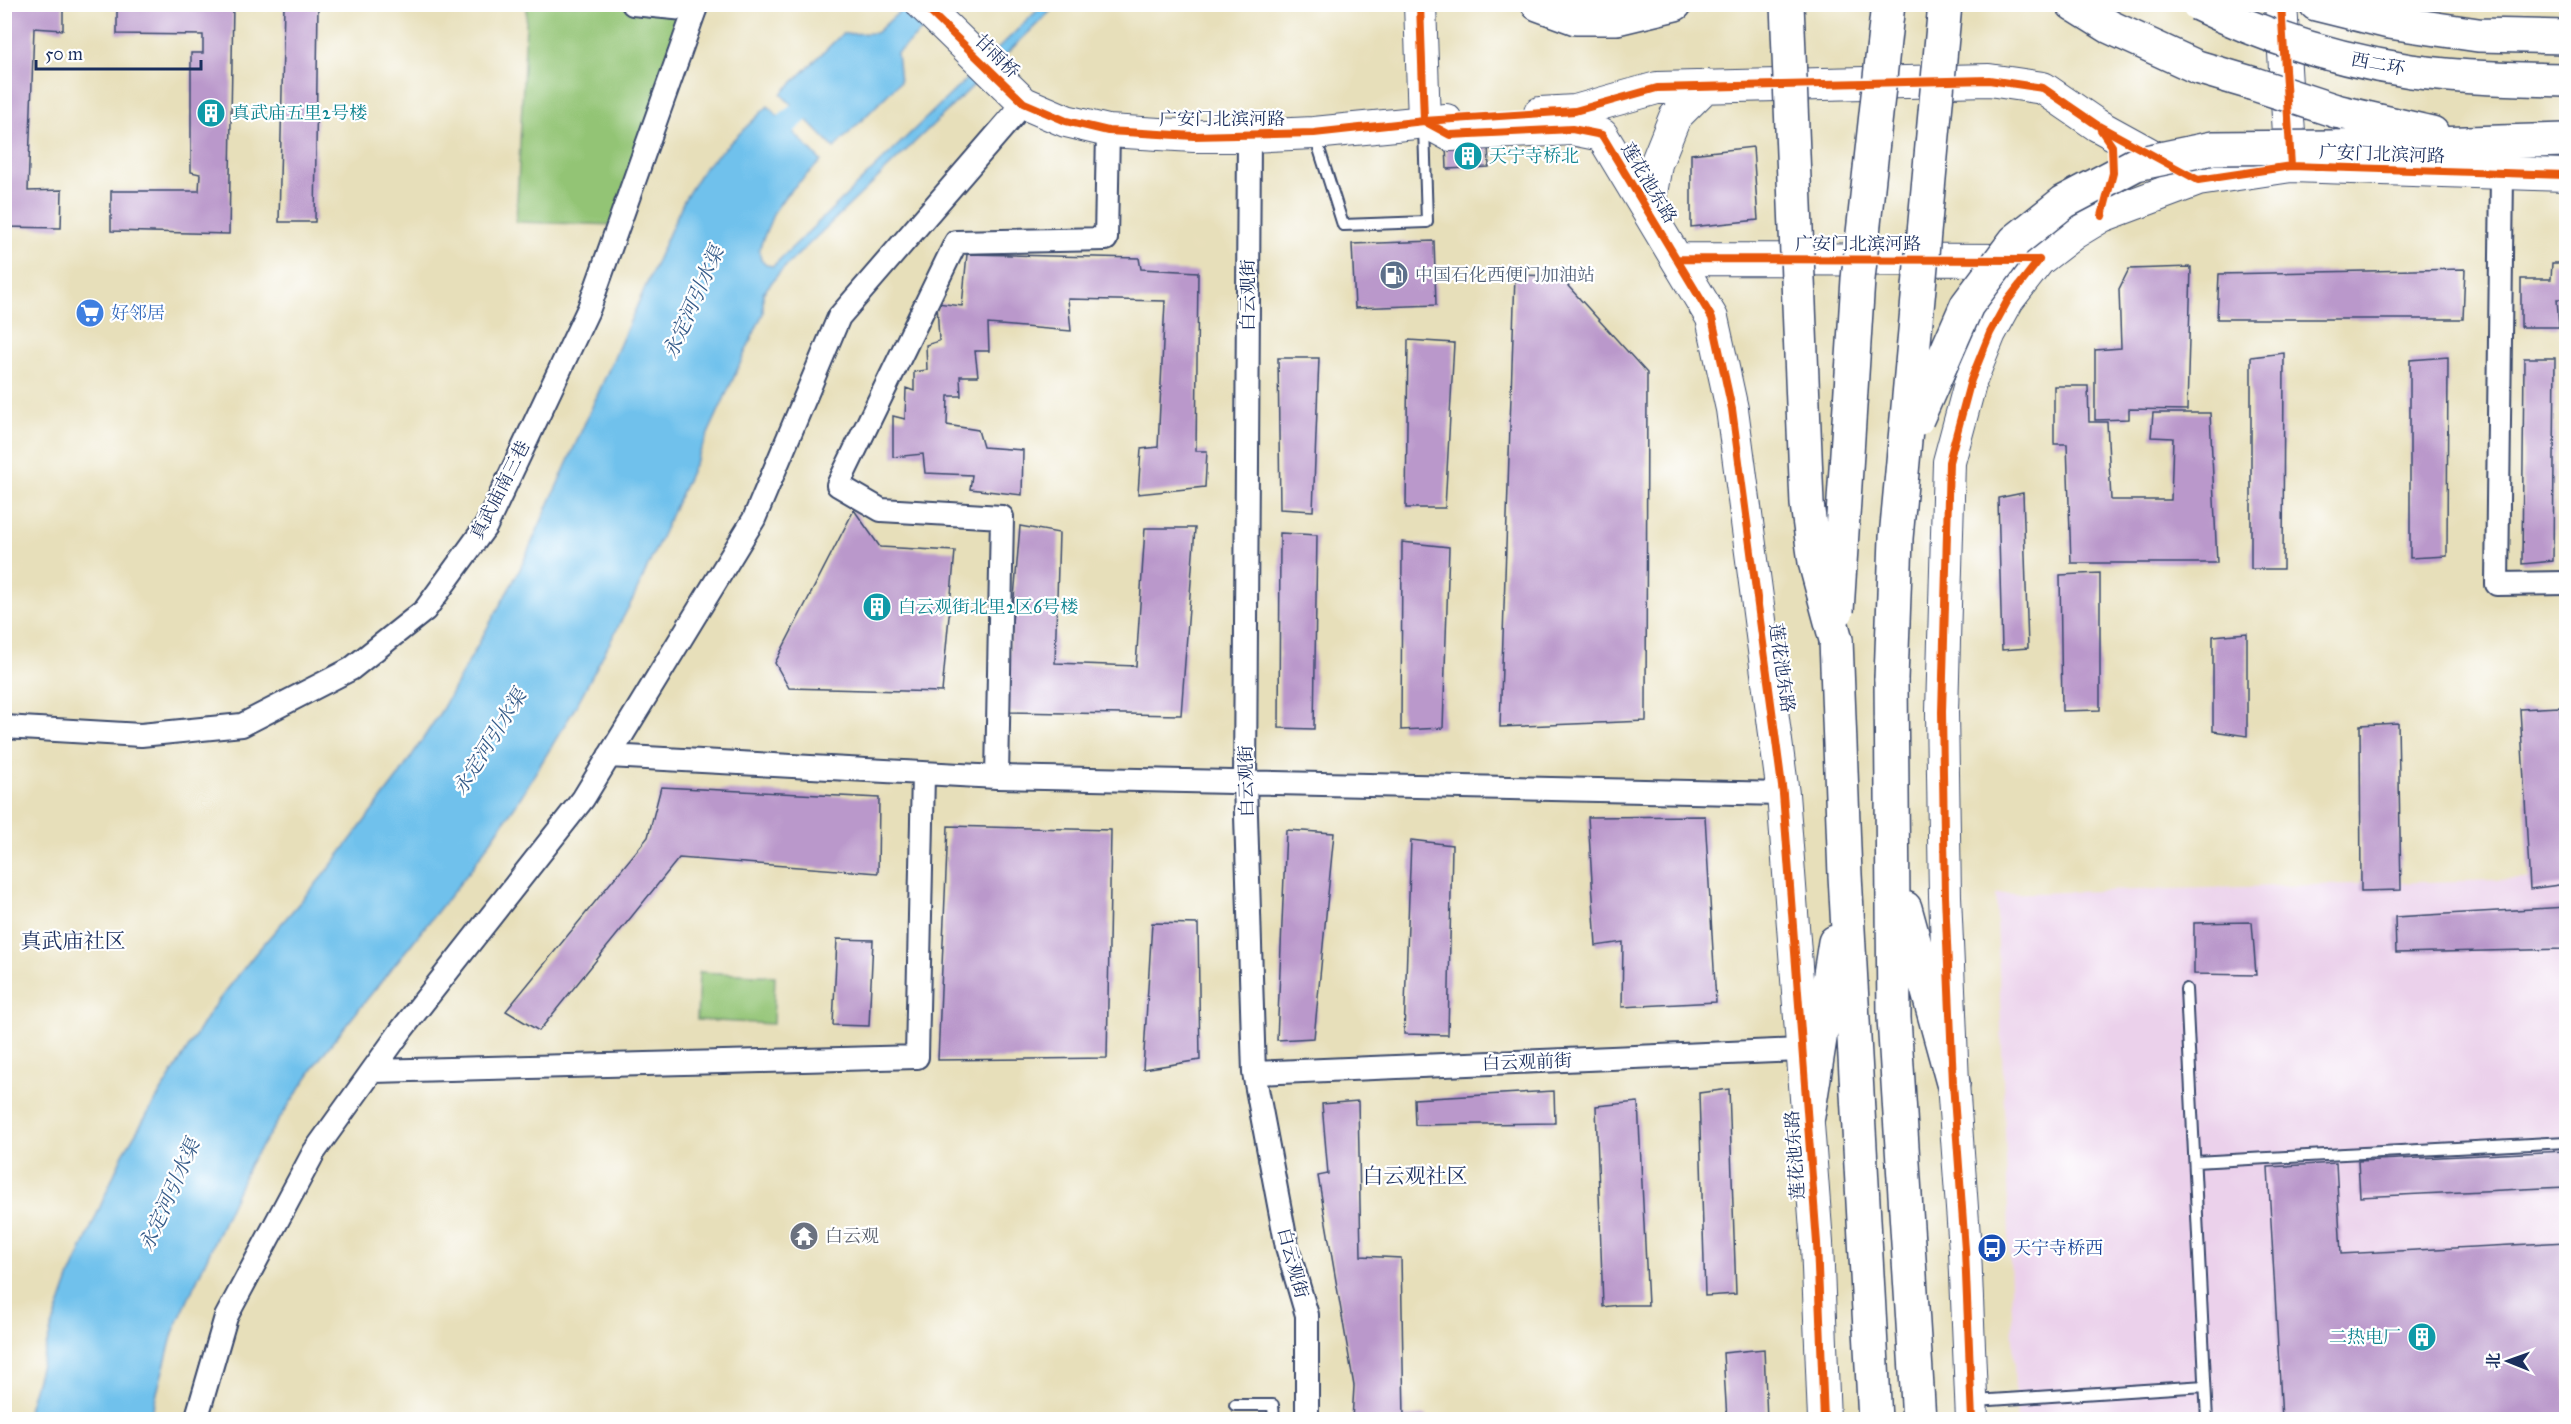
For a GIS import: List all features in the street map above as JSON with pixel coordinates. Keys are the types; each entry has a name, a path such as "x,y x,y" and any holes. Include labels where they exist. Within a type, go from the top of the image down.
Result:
{"highway":[{"path":"1538,4 1576,18 1617,18 1675,4"},
{"path":"1787,4 1807,504 1815,562 1836,640"},
{"path":"1874,1418 1845,875 1836,640 1858,279 1888,4"},
{"path":"1919,1415 1894,1018 1891,679 1896,538 1945,4"},
{"path":"2073,4 2110,27 2197,67 2336,111 2478,144"},
{"name":"西二环","path":"2198,4 2275,37 2334,55 2410,71 2480,78 2566,80"},
{"path":"2316,4 2389,22 2478,35 2566,37"},
{"path":"1906,446 1967,305 2015,241 2064,202 2136,164 2213,148 2478,144 2566,140"},
{"path":"1894,867 1953,1083"},
{"path":"1808,1116 1845,875"}],"street":[{"path":"633,4 696,7"},
{"name":"甘雨桥","path":"922,4 1024,104"},
{"path":"1420,4 1424,121 1575,111 1657,88 1989,80 2043,88 2097,125 2198,180"},
{"path":"2282,4 2291,166"},
{"name":"真武庙南三巷","path":"4,727 141,735 242,725 351,669 425,610 486,526 589,308 696,7"},
{"path":"1648,211 1656,164 1675,117 1706,86"},
{"path":"195,1419 226,1317 314,1152 403,1028 583,799 754,519 840,317 1024,104"},
{"name":"广安门北滨河路","path":"1024,104 1066,121 1108,131 1194,136 1314,133 1424,121"},
{"name":"莲花池东路","path":"1424,121 1450,135 1572,129 1602,135 1712,318 1732,410 1783,794 1801,1050 1808,1116 1824,1419"},
{"path":"2097,125 2112,146 2113,173 2102,216"},
{"path":"997,777 1002,517 881,510 838,485 956,242 1106,239 1108,131"},
{"name":"白云观街","path":"1249,136 1245,783 1254,1073 1287,1247 1307,1315 1307,1419"},
{"name":"广安门北滨河路","path":"1953,1083 1945,896 1942,712 1949,462 1971,380 1990,333 2008,300 2039,260 2074,232 2102,216 2198,180 2291,166 2566,176"},
{"path":"2502,174 2497,584 2566,583"},
{"name":"广安门北滨河路","path":"1678,259 2039,260"},
{"path":"609,756 997,777 1783,794"},
{"path":"373,1071 917,1057 923,774"},
{"name":"白云观前街","path":"1254,1073 1801,1050"},
{"path":"1953,1083 1965,1250 1972,1411"}],"lane":[{"path":"1314,133 1343,225 1427,222 1424,121"},
{"path":"2186,989 2207,1419"},
{"path":"2195,1162 2566,1142"},
{"path":"1972,1411 2205,1386"},
{"path":"1235,1405 1274,1405 1274,1419"}],"shaded area":[{"path":"2566,878 2566,1419 2016,1419 1996,894"}],"green space":[{"path":"630,4 695,10 618,225 516,222 527,5"},
{"path":"699,972 775,976 773,1024 697,1020"}],"water":[{"path":"907,5 951,5 897,53 900,82 834,148 781,94 842,34 876,33"},
{"path":"1043,5 1057,5 780,272 763,293 763,313 634,597 575,708 517,803 469,872 323,1054 250,1163 173,1333 150,1419 25,1420 51,1330 70,1276 123,1154 211,1010 255,954 327,871 398,777 441,711 520,569 684,200 704,168 768,106 821,161 786,195 774,212 759,249 761,260 766,265 773,266"}],"building":[{"path":"4,4 63,4 63,30 34,28 28,191 62,190 61,228 4,227"},
{"name":"真武庙五里2号楼","path":"117,4 233,4 229,234 111,231 111,191 199,191 200,174 191,172 191,53 203,53 203,35 117,34"},
{"path":"284,4 318,4 315,222 279,222"},
{"name":"天宁寺桥北","path":"1488,144 1489,167 1447,169 1446,145"},
{"path":"1753,147 1758,220 1691,227 1691,154"},
{"name":"中国石化西便门加油站","path":"1434,241 1436,305 1355,308 1352,244"},
{"path":"967,254 1139,258 1141,269 1198,272 1196,451 1207,451 1205,487 1138,494 1141,449 1158,447 1165,301 1068,299 1071,331 988,324 989,351 975,351 978,376 960,376 961,396 948,396 947,425 978,430 983,447 1023,450 1022,495 970,489 972,475 925,473 923,454 893,457 893,416 905,419 906,388 914,391 914,372 927,370 926,345 939,341 937,303 962,306"},
{"path":"2552,263 2566,263 2566,299 2557,299 2559,327 2521,327 2521,279 2551,279"},
{"path":"2191,267 2187,410 2129,409 2129,419 2095,420 2095,350 2121,348 2119,289 2129,269"},
{"path":"2465,269 2463,319 2217,319 2219,274"},
{"path":"1515,275 1559,276 1647,373 1646,721 1500,727"},
{"path":"1408,340 1454,343 1445,508 1406,508"},
{"path":"2284,353 2283,569 2251,569 2251,357"},
{"path":"2448,357 2447,556 2410,558 2410,360"},
{"path":"1278,358 1319,358 1313,511 1280,509"},
{"path":"2524,358 2555,358 2553,561 2522,564"},
{"path":"2054,386 2088,386 2089,422 2107,422 2111,500 2171,500 2173,438 2151,437 2153,413 2210,413 2217,563 2071,563 2067,444 2054,444"},
{"path":"2023,493 2028,648 2002,650 1998,498"},
{"name":"白云观街北里2区6号楼","path":"854,510 880,547 955,551 942,692 789,688 775,663"},
{"path":"1020,526 1059,533 1055,663 1136,666 1145,528 1195,528 1181,715 1007,712 1006,695"},
{"path":"1280,533 1317,535 1314,729 1279,728"},
{"path":"1402,542 1449,547 1443,728 1401,730"},
{"path":"2100,573 2100,710 2062,711 2060,575"},
{"path":"2247,633 2247,736 2213,731 2213,636"},
{"path":"2560,707 2566,820 2566,884 2530,889 2520,709"},
{"path":"2398,723 2401,890 2361,891 2360,725"},
{"path":"661,787 879,798 878,873 679,858 539,1031 506,1011 648,837"},
{"path":"1705,816 1716,1002 1622,1007 1623,942 1596,946 1588,817"},
{"path":"948,826 1111,830 1107,1058 938,1060"},
{"path":"1286,830 1334,833 1314,1038 1277,1040"},
{"path":"1411,840 1452,845 1448,1035 1404,1034"},
{"path":"2566,907 2566,949 2396,953 2395,917"},
{"path":"2252,922 2256,975 2194,974 2194,923"},
{"path":"1152,923 1198,924 1200,1060 1143,1069"},
{"path":"837,939 873,940 869,1026 833,1025"},
{"path":"1729,1089 1736,1294 1705,1296 1699,1093"},
{"path":"1554,1091 1555,1123 1415,1125 1414,1099"},
{"path":"1358,1101 1361,1256 1401,1258 1404,1417 1427,1415 1427,1420 1352,1420 1354,1386 1318,1176 1328,1174 1322,1104"},
{"path":"1638,1102 1648,1305 1603,1307 1596,1106"},
{"path":"2566,1151 2566,1187 2360,1197 2358,1161"},
{"name":"二热电厂","path":"2336,1163 2341,1254 2566,1242 2566,1420 2282,1420 2268,1167"},
{"path":"1764,1349 1767,1420 1727,1420 1723,1353"}],"waterway":[{"name":"永定河引水渠","path":"764,144 822,92"}],"cycle path":[{"path":"922,4 1024,103 1066,121 1108,131 1194,136 1314,133 1424,121 1575,111 1657,88 1989,80 2043,88 2097,125 2198,180 2291,166 2566,175"},
{"path":"1420,4 1424,121"},
{"path":"2281,4 2291,166"},
{"path":"1424,121 1450,135 1572,129 1602,135 1712,318 1732,409 1783,794 1817,1243 1824,1420"},
{"path":"2101,130 2112,146 2113,173 2102,216"},
{"path":"1678,259 2039,260"},
{"path":"1972,1420 1945,896 1942,712 1949,462 1971,380 1990,333 2008,300 2039,260"}],"place":[{"name":"真武庙五里2号楼","path":"211,113"},
{"name":"天宁寺桥北","path":"1468,156"},
{"name":"中国石化西便门加油站","path":"1394,275"},
{"name":"好邻居","path":"90,313"},
{"name":"白云观街北里2区6号楼","path":"877,607"},
{"name":"白云观","path":"804,1236"},
{"name":"天宁寺桥西","path":"1992,1248"},
{"name":"二热电厂","path":"2422,1337"}],"district":[{"name":"真武庙社区","path":"73,941"},
{"name":"白云观社区","path":"1415,1176"}]}
